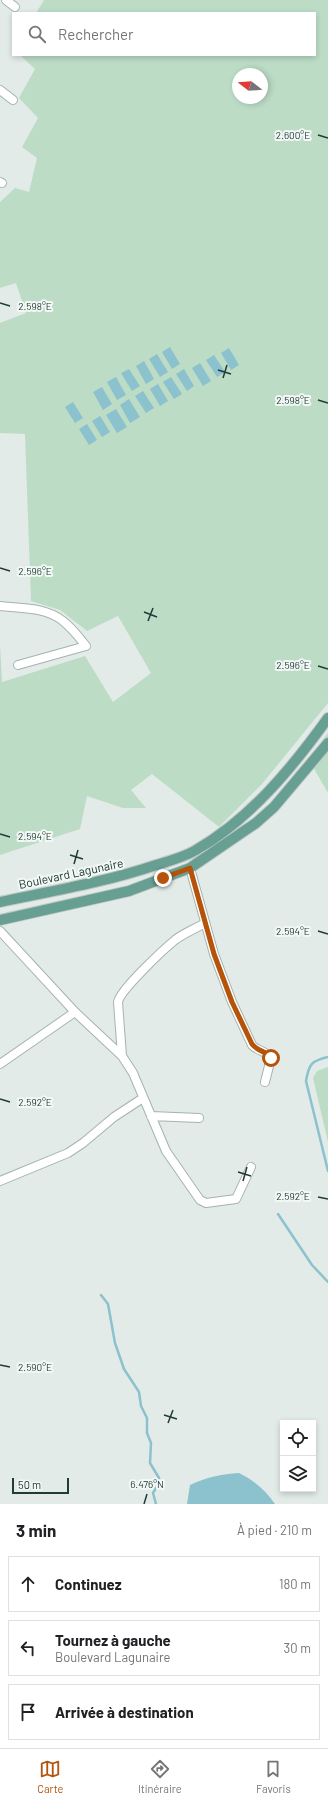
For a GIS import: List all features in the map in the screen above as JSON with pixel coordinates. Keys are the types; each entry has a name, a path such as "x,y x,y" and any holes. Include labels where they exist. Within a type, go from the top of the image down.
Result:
{"main road":[{"name":"Boulevard Lagunaire","path":"0,902 128,875 177,859 196,850 238,820 265,796 304,750 328,718"},
{"path":"0,920 129,891 190,868 228,844 261,819 279,802 328,743"}],"street":[{"path":"6,0 15,7"},
{"path":"0,90 13,100"},
{"path":"0,606 39,610 54,615 63,620 86,646 18,665"},
{"path":"190,868 205,923 232,1002 252,1044 256,1049 269,1055 271,1058 265,1082"},
{"path":"122,1056 118,1002 120,997 141,973 175,940 205,923"},
{"path":"0,931 75,1012 122,1056 133,1073 166,1151 188,1184 203,1202 236,1199 251,1167"},
{"path":"0,1064 75,1012"},
{"path":"0,1181 68,1153 143,1098"},
{"path":"151,1116 198,1118"}],"green space":[{"path":"44,0 328,0 328,703 262,784 219,827 152,774 131,790 146,808 123,808 87,796 80,829 0,855 0,644 2,682 85,656 113,702 151,673 118,616 87,631 60,610 31,601 25,434 0,433 0,323 26,313 16,283 0,288 0,202 15,188 29,192 37,158 22,147 38,118 19,98 35,69 21,56 316,56 316,12 37,12"},
{"path":"328,733 328,793 308,758"},
{"path":"328,1067 328,1142 313,1078 317,1071"}],"water":[{"path":"170,347 180,364 172,369 162,352"},
{"path":"229,348 239,365 231,370 221,353"},
{"path":"157,354 168,372 160,377 149,359"},
{"path":"214,355 225,372 217,377 206,360"},
{"path":"144,361 154,379 146,384 136,366"},
{"path":"200,363 211,381 203,386 192,368"},
{"path":"129,369 140,386 132,391 121,373"},
{"path":"184,369 194,386 187,391 176,374"},
{"path":"116,377 126,395 117,400 107,382"},
{"path":"171,377 182,394 174,399 163,382"},
{"path":"158,384 168,401 160,406 150,389"},
{"path":"102,387 112,404 103,410 93,392"},
{"path":"143,391 154,408 146,413 135,396"},
{"path":"129,399 140,417 130,423 120,405"},
{"path":"73,402 83,418 75,423 65,407"},
{"path":"116,409 127,427 117,433 106,415"},
{"path":"100,416 110,432 102,437 92,421"},
{"path":"87,424 97,440 89,445 79,429"},
{"path":"239,1473 259,1486 275,1504 187,1504 190,1485 214,1476"}],"waterway":[{"path":"328,1057 318,1060 312,1064 308,1071 306,1081 328,1171"},
{"path":"278,1214 312,1265 328,1282"},
{"path":"101,1295 108,1304 115,1343 124,1369 139,1392 141,1406 147,1418 147,1433 151,1443 150,1463 159,1478 159,1483 153,1493 156,1504"}],"route":[{"path":"163,878 190,868 197,888 214,954 232,1002 252,1044 260,1052 266,1053 271,1058"}]}
